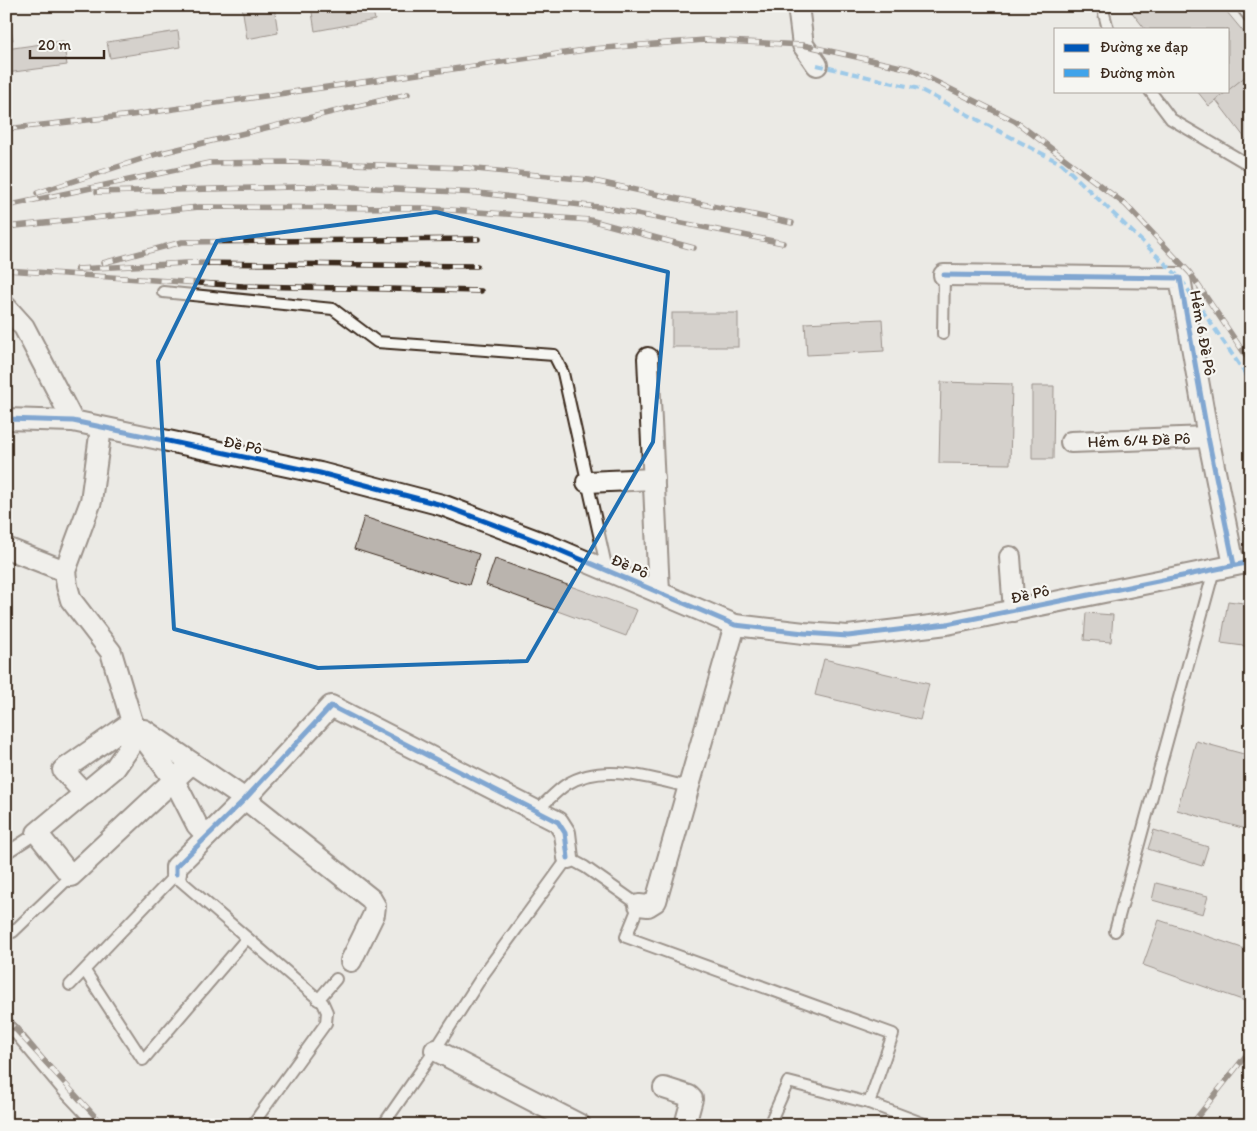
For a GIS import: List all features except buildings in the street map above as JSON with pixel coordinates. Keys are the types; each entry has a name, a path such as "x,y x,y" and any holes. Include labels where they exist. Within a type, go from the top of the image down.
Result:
{"street":[{"path":"798,6 803,44 817,65"},
{"name":"Hẻm 6 Đề Pô","path":"944,275 1180,278 1233,566"},
{"path":"6,308 24,327 73,421"},
{"path":"648,358 658,592"},
{"name":"Đề Pô","path":"6,418 73,421 320,474 442,505 545,544 735,625 848,636 937,625 1233,566"},
{"path":"101,428 91,501 65,571 71,600 111,652 132,722 174,780 197,825 207,836"},
{"name":"Hẻm 6/4 Đề Pô","path":"1071,442 1208,437"},
{"path":"587,482 654,479"},
{"path":"6,548 65,571"},
{"path":"1010,557 1014,611"},
{"path":"639,906 648,906 656,900 735,625"},
{"path":"176,874 176,867 245,799 331,706 558,822 565,833 568,858"},
{"path":"132,722 245,799 371,899 375,906 374,914 351,960"},
{"path":"132,722 129,748 115,768 36,833 71,876 192,763"},
{"path":"85,794 63,770 132,722"},
{"path":"435,1050 580,1125"},
{"path":"664,1088 689,1096 692,1099 685,1125"}],"lane":[{"path":"1102,6 1108,28"},
{"path":"1241,6 1251,20"},
{"path":"1151,92 1171,119 1251,166"},
{"path":"943,334 944,275"},
{"path":"163,292 333,308 377,342 554,355 563,373 607,570"},
{"path":"1114,931 1233,566"},
{"path":"537,810 567,784 601,772 650,778 688,787"},
{"path":"6,853 36,833"},
{"path":"382,1125 435,1050 482,975 568,858 585,867 639,906 626,937 893,1034 869,1103"},
{"path":"70,985 176,874 181,881 318,1000 327,1012 326,1023 252,1125"},
{"path":"13,932 71,876"},
{"path":"85,971 143,1060 247,938"},
{"path":"318,1000 336,979"},
{"path":"6,1022 63,1090 96,1125"},
{"path":"769,1125 788,1082 869,1103 927,1125"}],"highlighted area":[{"path":"436,212 668,272 653,442 527,661 318,668 174,629 158,361 217,241"}],"railway":[{"path":"6,129 132,115 592,49 705,40 803,45 910,69 1015,121 1126,205 1190,273 1251,363"},
{"path":"37,193 157,154 408,94"},
{"path":"6,206 209,163 293,162 466,168 589,180 792,223"},
{"path":"97,192 332,186 479,193 607,208 783,243"},
{"path":"6,227 199,207 423,208 590,220 694,248"},
{"path":"103,263 182,242 478,239"},
{"path":"77,269 187,263 477,266"},
{"path":"6,270 243,286 481,291"},
{"path":"6,1019 103,1125"},
{"path":"1191,1125 1251,1049"}],"marked path":[{"path":"817,65 919,89 1062,164 1180,278 1251,382"}],"cycle path":[{"path":"944,275 1180,278 1208,437 1234,565"},
{"path":"6,419 73,421 320,473 442,505 545,544 735,625 804,633 848,636 947,624 1251,562"},
{"path":"176,874 176,867 245,799 331,706 558,822 565,833 568,858"}]}
